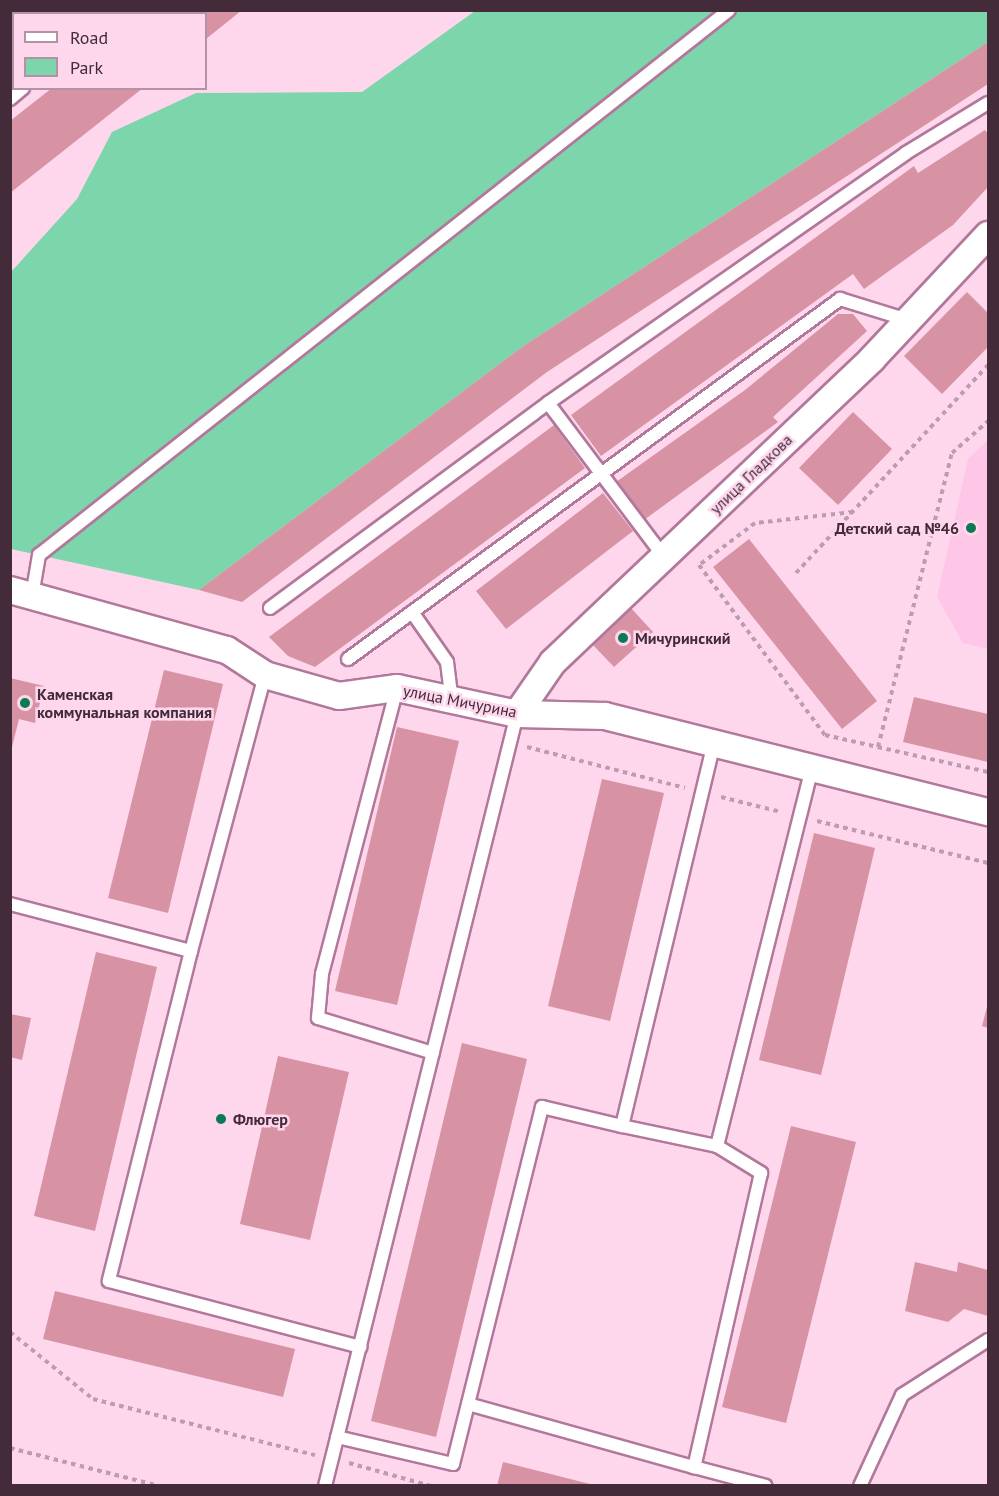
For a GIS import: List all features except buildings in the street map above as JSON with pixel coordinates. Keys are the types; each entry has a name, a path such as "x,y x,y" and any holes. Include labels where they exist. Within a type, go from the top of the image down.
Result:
{"street":[{"name":"улица Гладкова","path":"517,714 553,662 908,320 988,235"},
{"name":"улица Мичурина","path":"21,593 227,650 266,675 339,696 397,688 517,714 605,716 988,812"}],"lane":[{"path":"21,593 39,555 729,10"},
{"path":"270,608 548,403 906,153 988,103"},
{"path":"348,659 840,299 908,320"},
{"path":"548,403 664,557"},
{"path":"412,612 447,662 452,700"},
{"path":"266,675 191,951 108,1281 360,1347"},
{"path":"397,688 322,974 318,1018 433,1053"},
{"path":"325,1485 517,714"},
{"path":"622,1126 714,744"},
{"path":"717,1146 812,768"},
{"path":"10,904 191,951"},
{"path":"338,1437 453,1464 542,1107 717,1146 761,1173 694,1467"},
{"path":"860,1485 902,1395 988,1340"},
{"path":"468,1404 766,1485"}],"path":[{"path":"796,573 988,364"},
{"path":"878,747 952,453 988,421"},
{"path":"853,512 755,523 699,565 825,735 988,772"},
{"path":"510,742 988,863"},
{"path":"10,1332 93,1399 431,1485"},
{"path":"10,1448 159,1485"}],"shaded area":[{"name":"Детский сад №46","path":"988,440 988,649 963,643 937,597 968,459"}],"green space":[{"path":"475,11 988,11 988,42 522,347 199,590 11,549 11,272 77,199 112,132 196,93 362,92"}],"place":[{"name":"Детский сад №46","path":"971,528"},
{"name":"Мичуринский","path":"623,638"},
{"name":"Каменская коммунальная компания","path":"25,703"},
{"name":"Флюгер","path":"221,1119"}]}
